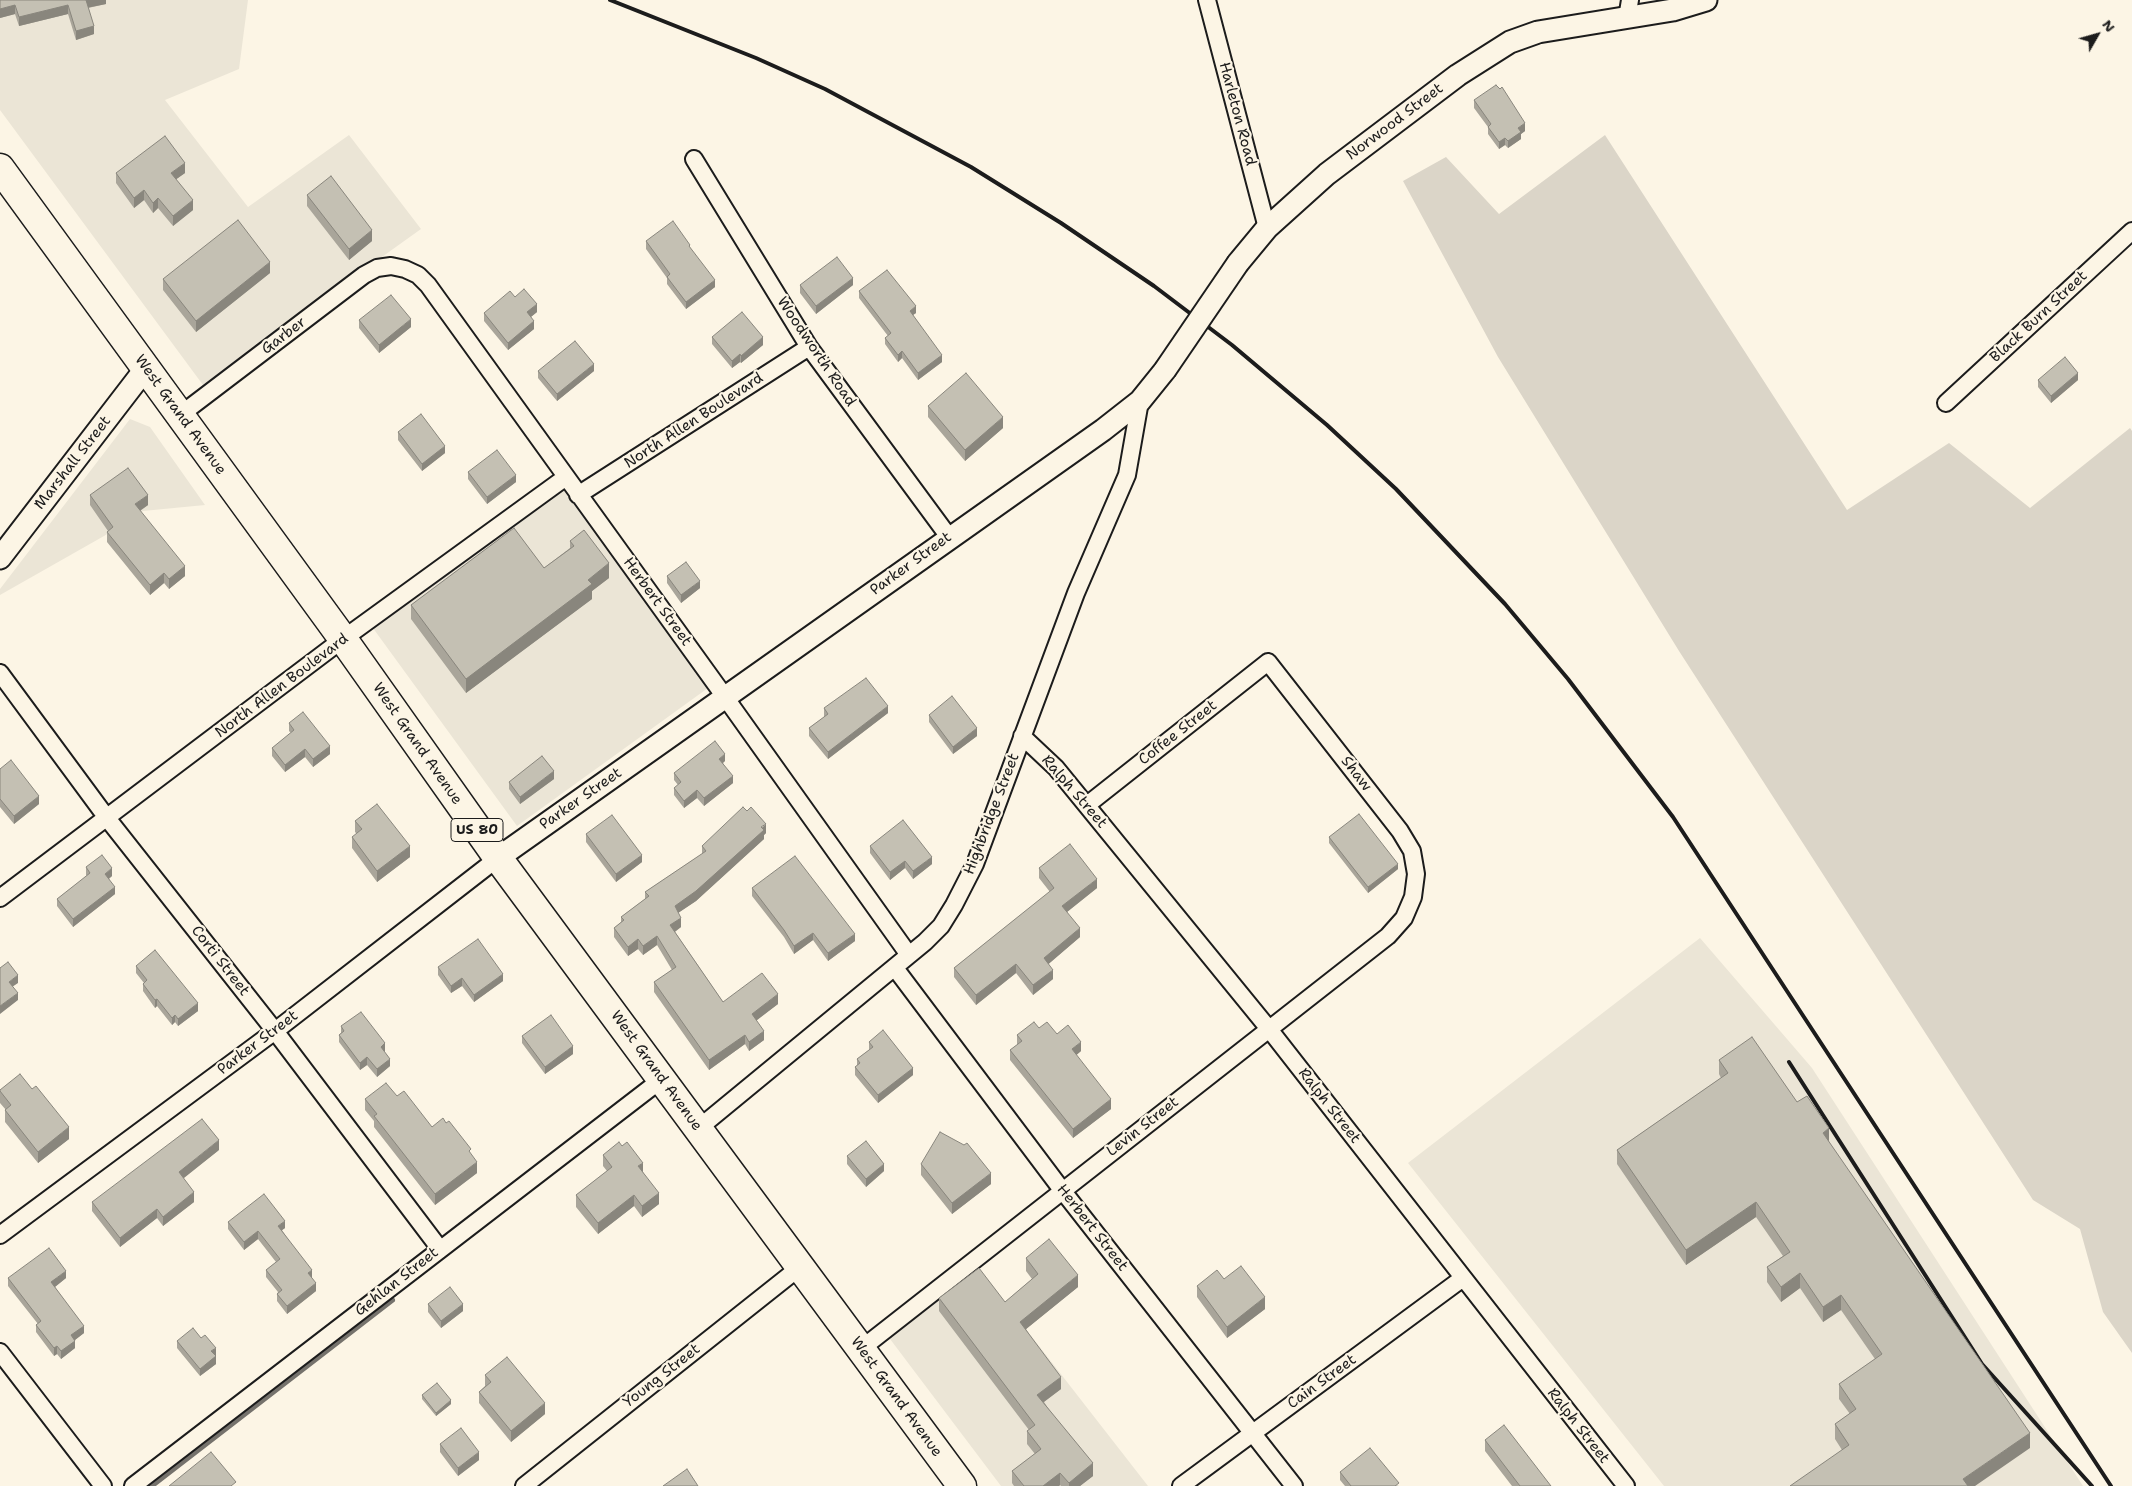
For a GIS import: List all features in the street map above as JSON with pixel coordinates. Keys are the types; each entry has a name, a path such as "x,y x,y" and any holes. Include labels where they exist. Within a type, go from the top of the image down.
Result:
{"highway":[{"name":"West Grand Avenue","path":"0,168 343,639 498,858 962,1486"}],"street":[{"name":"Harleton Road","path":"1207,0 1267,228"},
{"name":"Norwood Street","path":"1165,370 1238,263 1267,228 1327,174 1484,57 1510,42 1538,32 1629,9 1673,10 1706,0"},
{"name":"Woodworth Road","path":"694,159 809,347 949,537"},
{"name":"Black Burn Street","path":"1946,403 2132,232"},
{"name":"Garber","path":"180,415 364,275 377,268 391,266"},
{"name":"Herbert Street","path":"391,266 405,269 418,275 428,286 725,697 909,956"},
{"name":"North Allen Boulevard","path":"578,495 809,347"},
{"name":"Marshall Street","path":"0,558 146,368"},
{"name":"Parker Street","path":"0,1235 275,1031 498,858 949,537 1103,430 1140,401 1165,370"},
{"name":"Highbridge Street","path":"698,1128 895,968 941,926 976,864 1076,593 1127,475 1140,401"},
{"name":"North Allen Boulevard","path":"0,898 343,639 566,477"},
{"name":"Coffee Street","path":"1087,805 1268,662"},
{"name":"Shaw","path":"1268,662 1400,831 1412,851 1416,874 1414,897"},
{"name":"Corti Street","path":"0,673 107,818 275,1031 440,1249"},
{"name":"Ralph Street","path":"1022,736 1056,768 1269,1029 1626,1486"},
{"name":"Levin Street","path":"862,1349 1062,1190 1388,936 1404,918 1414,897"},
{"name":"Herbert Street","path":"895,968 1062,1190 1294,1486"},
{"name":"Gehlan Street","path":"133,1486 662,1079"},
{"name":"Young Street","path":"524,1486 800,1267"},
{"name":"Cain Street","path":"1181,1486 1463,1278"},
{"path":"0,1352 104,1486"}],"shaded area":[{"path":"0,0 248,0 239,69 165,100 248,207 349,135 421,229 203,385 0,110"},
{"path":"1605,135 1847,510 1949,443 2030,508 2130,428 2132,431 2132,1353 2103,1312 2080,1229 2033,1200 1679,651 1498,357 1403,181 1446,157 1499,214"},
{"path":"130,419 150,427 205,505 143,511 104,536 0,595 0,589"},
{"path":"564,488 708,688 517,826 370,624"},
{"path":"1700,938 1812,1068 2083,1486 1664,1486 1408,1163"},
{"path":"976,1265 1148,1486 1001,1486 887,1335"}],"building":[{"path":"0,0 86,0 94,26 76,31 68,5 19,17 15,5 0,9"},
{"path":"1496,85 1500,89 1502,87 1525,123 1518,128 1521,132 1508,141 1505,138 1499,142 1488,127 1491,124 1474,100"},
{"path":"165,136 185,163 171,173 193,200 173,216 158,198 153,203 144,190 134,198 116,173"},
{"path":"331,176 372,230 349,249 307,195"},
{"path":"238,220 270,262 196,321 163,279"},
{"path":"673,221 715,280 686,302 667,277 670,274 646,241"},
{"path":"837,257 853,278 816,306 800,285"},
{"path":"887,270 916,306 910,311 942,355 918,373 902,351 898,355 885,338 891,333 859,291"},
{"path":"524,289 537,304 527,312 534,321 508,343 484,313 510,291 515,297"},
{"path":"391,295 411,319 379,345 359,320"},
{"path":"742,312 763,337 741,356 740,354 732,361 712,337"},
{"path":"575,341 594,364 557,394 538,371"},
{"path":"2065,357 2078,373 2051,396 2038,380"},
{"path":"966,373 1003,417 965,450 928,406"},
{"path":"421,414 445,446 422,464 398,432"},
{"path":"497,450 516,475 487,497 468,472"},
{"path":"128,468 148,495 135,504 185,566 169,579 164,573 150,585 107,532 113,527 90,495"},
{"path":"514,528 544,568 574,546 570,541 584,530 609,563 588,580 592,584 466,679 411,605"},
{"path":"686,562 700,581 681,595 667,576"},
{"path":"866,678 888,706 828,752 809,728 828,714 824,708"},
{"path":"952,696 977,728 953,747 929,715"},
{"path":"303,712 330,746 313,759 305,749 285,765 272,748 294,730 289,723"},
{"path":"715,741 725,754 719,759 733,776 704,798 697,790 684,801 674,788 681,782 674,773"},
{"path":"542,756 554,771 520,797 509,782"},
{"path":"11,760 39,796 14,816 0,799 0,769"},
{"path":"377,804 410,846 377,871 352,837 362,829 355,821"},
{"path":"743,807 747,811 751,807 766,824 761,827 764,830 696,891 675,906 681,918 670,925 723,1002 762,973 778,994 752,1014 764,1031 749,1042 745,1035 709,1060 654,982 676,967 657,936 643,946 638,939 628,947 614,928 624,920 621,917 649,896 645,892 706,851 702,846"},
{"path":"1359,814 1398,864 1368,887 1329,837"},
{"path":"612,815 642,855 616,874 586,834"},
{"path":"903,820 932,857 913,871 905,861 890,872 870,846"},
{"path":"1070,844 1097,879 1062,906 1080,928 1044,958 1053,970 1033,985 1016,964 976,995 954,968 1054,888 1039,868"},
{"path":"102,855 112,868 105,874 115,887 73,919 57,899 90,873 86,867"},
{"path":"795,856 855,934 828,953 813,933 794,946 752,888"},
{"path":"478,939 503,974 474,995 462,978 451,986 438,967"},
{"path":"155,950 198,1003 178,1019 175,1015 172,1018 157,999 155,1000 143,984 147,980 136,966"},
{"path":"8,962 18,975 9,982 18,993 0,1006 0,968"},
{"path":"361,1012 385,1043 381,1047 390,1059 377,1069 367,1057 360,1063 339,1035 344,1031 341,1026"},
{"path":"551,1015 573,1046 545,1067 522,1036"},
{"path":"1034,1022 1039,1028 1047,1022 1057,1034 1068,1025 1081,1042 1072,1049 1111,1099 1073,1129 1010,1050 1022,1041 1017,1035"},
{"path":"883,1030 913,1068 878,1095 855,1067 860,1063 857,1059 873,1047 869,1042"},
{"path":"1752,1037 1797,1102 1807,1096 1829,1128 1823,1133 2030,1433 1963,1479 1968,1486 1790,1486 1849,1445 1835,1424 1856,1409 1839,1384 1882,1354 1841,1295 1823,1307 1800,1273 1781,1287 1767,1267 1790,1252 1756,1202 1686,1250 1617,1150 1728,1073 1719,1060"},
{"path":"20,1074 32,1089 36,1086 69,1127 38,1152 5,1110 11,1105 0,1091"},
{"path":"386,1083 397,1096 404,1091 432,1127 443,1118 446,1123 449,1121 471,1149 469,1151 477,1162 435,1194 374,1116 377,1114 365,1099"},
{"path":"202,1119 219,1140 179,1172 194,1192 163,1217 157,1209 120,1238 92,1202"},
{"path":"940,1132 964,1145 967,1143 991,1173 952,1203 921,1164"},
{"path":"866,1141 884,1164 866,1179 847,1156"},
{"path":"619,1142 622,1146 627,1142 643,1163 638,1166 659,1193 642,1206 634,1195 598,1223 576,1195 612,1167 603,1155"},
{"path":"264,1194 285,1221 278,1226 312,1270 308,1273 316,1283 287,1306 277,1294 282,1290 266,1270 280,1259 258,1231 244,1242 228,1222"},
{"path":"1049,1239 1078,1275 1020,1322 1061,1377 1037,1395 1093,1463 1069,1483 1060,1473 1043,1486 1024,1486 1012,1471 1041,1449 1027,1431 1035,1425 939,1298 979,1268 1005,1302 1038,1274 1026,1258"},
{"path":"49,1248 66,1271 51,1282 84,1326 71,1335 75,1341 61,1351 57,1346 54,1348 36,1325 41,1321 8,1278"},
{"path":"1241,1266 1265,1297 1227,1327 1197,1286 1217,1270 1224,1279"},
{"path":"450,1287 463,1304 441,1321 428,1304"},
{"path":"193,1328 201,1338 205,1335 216,1348 211,1351 216,1356 200,1369 177,1341"},
{"path":"507,1357 545,1403 511,1431 479,1392 491,1382 485,1375"},
{"path":"437,1383 451,1400 436,1413 422,1395"},
{"path":"1504,1425 1551,1486 1520,1486 1485,1440"},
{"path":"461,1428 479,1452 458,1468 440,1444"},
{"path":"1370,1448 1399,1483 1395,1486 1351,1486 1340,1472"},
{"path":"211,1452 236,1482 231,1486 169,1486"},
{"path":"687,1469 698,1486 663,1486"}],"waterway":[{"path":"151,1486 392,1300"}],"railway":[{"path":"610,0 756,58 825,89 971,167 1061,223 1154,286 1232,345 1327,425 1396,489 1505,604 1568,679 1673,817 2111,1486"},
{"path":"1789,1062 1982,1364 2092,1486"}]}
